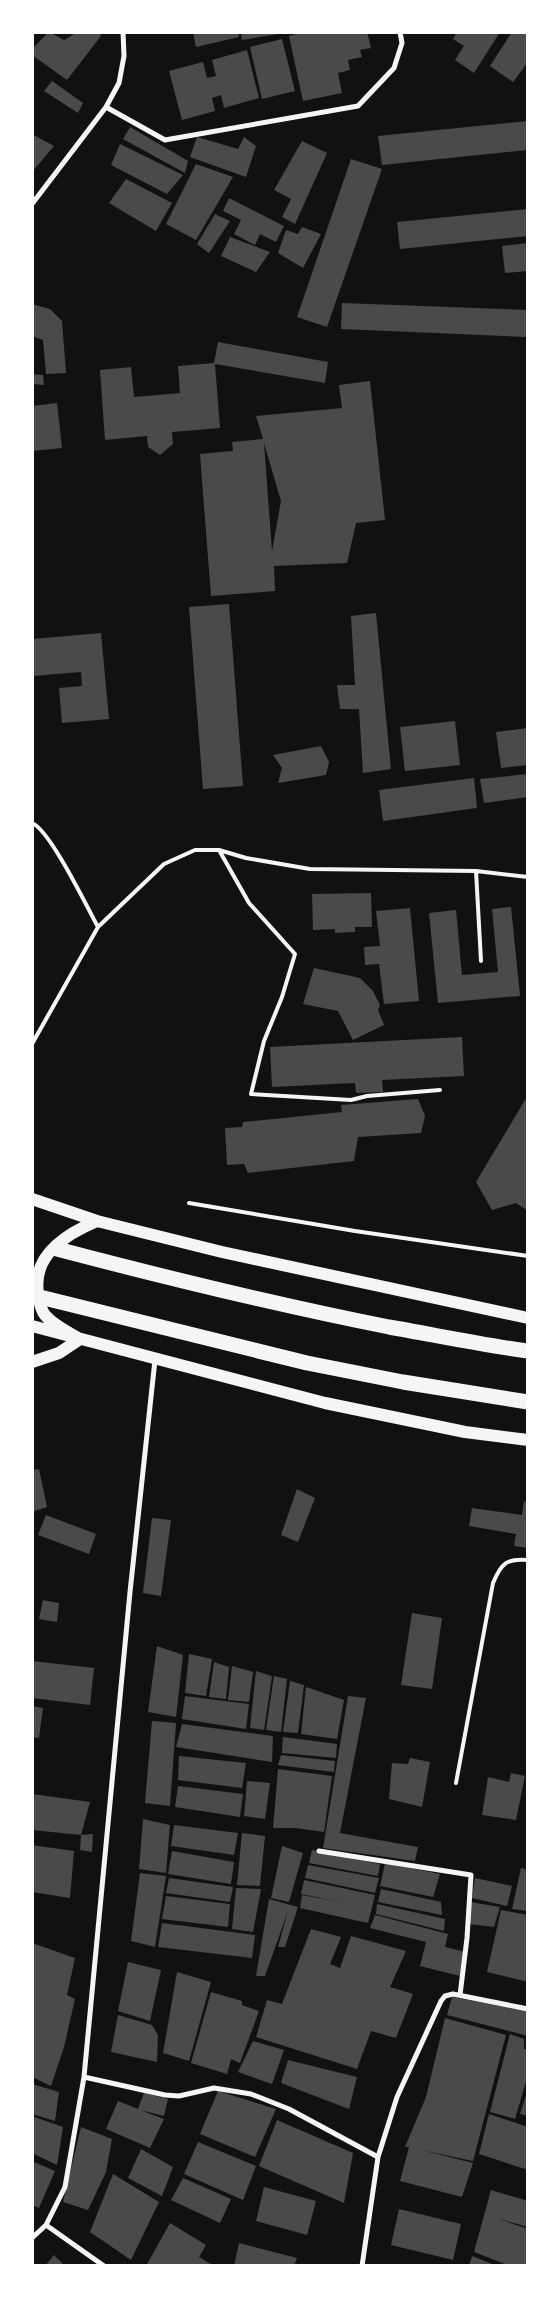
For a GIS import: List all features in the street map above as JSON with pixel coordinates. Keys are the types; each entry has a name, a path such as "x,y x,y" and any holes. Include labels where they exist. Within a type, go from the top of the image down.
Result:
{"highway":[{"path":"57,1249 306,1310 488,1346 528,1351"},
{"path":"44,1298 308,1363 403,1382 528,1402"}],"main road":[{"path":"32,1199 97,1221 222,1252 528,1318"},
{"path":"80,1339 44,1314 39,1302 37,1276 45,1257 61,1240 97,1221"},
{"path":"32,1326 155,1357 326,1404 465,1432 528,1440"},
{"path":"32,1362 59,1352 80,1339"}],"street":[{"path":"32,204 106,107 119,83 124,56 122,32"},
{"path":"106,107 165,140 358,106 394,68 402,43 400,32"},
{"path":"32,2238 46,2225 65,2187 84,2077 130,1592 155,1357"},
{"path":"319,1851 471,1875 467,1938 460,1995"},
{"path":"362,2266 378,2157 397,2097 436,2009 445,1996 460,1995 528,2009"},
{"path":"84,2077 165,2095 180,2096 214,2088 251,2094 289,2109 378,2157"},
{"path":"46,2225 104,2266"}],"lane":[{"path":"32,823 37,825 49,839 98,927"},
{"path":"32,1044 98,927 164,864 195,850 218,850 246,858 310,869 476,871 528,877"},
{"path":"218,850 249,903 295,954 282,997 264,1041 251,1094 351,1100 367,1096 440,1090"},
{"path":"476,871 481,961"},
{"path":"189,1203 355,1231 528,1256"},
{"path":"456,1782 493,1583 500,1567 510,1560 528,1560"}],"building":[{"path":"49,32 64,40 74,34 71,32 99,32 101,36 67,80 32,55 32,49"},
{"path":"193,32 238,32 239,37 196,47"},
{"path":"241,32 278,32 278,34 242,40"},
{"path":"304,32 367,32 371,48 360,50 362,57 348,60 350,70 338,73 342,93 303,101 289,36"},
{"path":"457,32 500,32 474,73 455,60 464,46 453,39"},
{"path":"512,32 528,32 528,62 513,82 490,66"},
{"path":"282,39 295,91 262,99 250,47"},
{"path":"247,50 259,98 224,108 221,95 212,98 215,111 182,120 169,71 203,62 207,78 216,76 212,60"},
{"path":"52,81 83,103 78,113 44,91"},
{"path":"528,121 528,150 382,165 378,136"},
{"path":"130,127 188,161 185,173 123,139"},
{"path":"32,134 54,146 32,172"},
{"path":"197,137 238,149 244,137 256,146 246,177 190,157"},
{"path":"302,141 327,153 295,224 282,217 291,199 274,190"},
{"path":"120,144 183,175 167,194 111,165"},
{"path":"351,159 382,169 327,327 297,317"},
{"path":"196,164 233,177 196,240 166,224"},
{"path":"126,179 172,203 156,231 109,203"},
{"path":"229,198 284,226 276,242 260,234 255,245 234,234 241,220 223,211"},
{"path":"528,209 528,236 400,249 397,222"},
{"path":"215,214 230,221 209,253 197,244"},
{"path":"302,227 321,234 303,268 278,253 286,230 298,234"},
{"path":"230,237 270,252 256,272 221,256"},
{"path":"528,243 528,271 505,273 502,246"},
{"path":"342,303 527,310 526,337 341,329"},
{"path":"32,304 50,309 62,321 66,373 46,374 43,340 32,336"},
{"path":"218,342 328,362 325,383 215,364 220,428 172,432 173,444 160,455 148,447 147,436 105,440 100,370 131,367 134,397 180,393 178,366 214,363"},
{"path":"32,374 43,375 44,385 32,384"},
{"path":"370,381 385,520 356,523 347,563 274,566 275,591 211,596 200,454 233,451 232,442 263,439 256,416 342,408 339,385","holes":["264,443 281,501 272,551"]},
{"path":"57,403 62,448 32,451 32,406"},
{"path":"229,604 243,786 203,789 189,607"},
{"path":"376,613 391,769 363,773 359,709 340,709 337,685 355,685 351,616"},
{"path":"101,633 109,719 62,723 59,688 82,686 81,672 32,676 32,639"},
{"path":"455,721 460,765 405,771 400,727"},
{"path":"528,728 528,765 501,768 496,732"},
{"path":"321,746 329,762 326,775 278,783 282,768 273,755"},
{"path":"528,774 528,797 484,803 480,779"},
{"path":"474,778 477,808 383,821 379,790"},
{"path":"371,893 372,927 355,927 355,932 335,933 335,929 313,930 312,894"},
{"path":"511,907 520,996 438,1003 429,913 456,910 462,975 498,972 492,909"},
{"path":"410,908 419,1001 384,1004 379,964 365,965 364,947 380,946 376,911"},
{"path":"314,968 360,978 373,991 380,1005 378,1010 384,1025 353,1040 338,1011 303,1004"},
{"path":"462,1037 464,1076 382,1080 383,1092 356,1093 355,1083 272,1087 270,1047"},
{"path":"528,1095 528,1211 516,1203 492,1210 476,1182"},
{"path":"418,1099 425,1116 421,1133 358,1137 354,1161 248,1173 244,1164 227,1165 225,1128 242,1127 243,1122 342,1112 341,1105"},
{"path":"39,1469 47,1507 32,1512 32,1470"},
{"path":"297,1489 315,1498 298,1542 281,1535"},
{"path":"524,1501 528,1502 528,1548 514,1546 516,1534 469,1526 472,1508 522,1515"},
{"path":"46,1515 96,1534 89,1554 38,1535"},
{"path":"152,1518 171,1520 161,1596 143,1593"},
{"path":"43,1600 59,1603 57,1622 39,1619"},
{"path":"412,1613 442,1618 432,1689 401,1685"},
{"path":"157,1646 183,1655 176,1717 148,1712"},
{"path":"189,1654 212,1659 206,1696 185,1693"},
{"path":"32,1661 94,1668 90,1705 32,1698"},
{"path":"214,1662 229,1667 226,1699 209,1697"},
{"path":"232,1666 253,1672 249,1702 228,1700"},
{"path":"256,1671 272,1676 264,1730 250,1728"},
{"path":"274,1676 287,1679 281,1732 266,1730"},
{"path":"290,1681 304,1685 298,1733 283,1732"},
{"path":"306,1687 344,1700 337,1739 301,1734"},
{"path":"185,1696 249,1704 246,1729 182,1719"},
{"path":"348,1696 366,1698 340,1833 418,1847 415,1861 323,1848"},
{"path":"32,1706 43,1708 39,1738 32,1737"},
{"path":"152,1721 176,1723 170,1806 145,1803"},
{"path":"182,1724 273,1736 272,1762 176,1747"},
{"path":"283,1737 337,1744 336,1758 282,1753"},
{"path":"281,1755 335,1761 334,1772 278,1765"},
{"path":"179,1756 246,1763 242,1788 178,1780"},
{"path":"410,1758 430,1762 422,1807 389,1799 392,1763 408,1764"},
{"path":"278,1769 332,1776 324,1832 295,1828 273,1828"},
{"path":"511,1773 525,1776 516,1820 482,1815 488,1777 509,1782"},
{"path":"247,1781 270,1783 265,1819 244,1816"},
{"path":"178,1786 243,1794 240,1817 175,1807"},
{"path":"32,1794 90,1802 81,1835 32,1830"},
{"path":"143,1819 170,1825 166,1873 139,1869"},
{"path":"174,1825 238,1833 234,1855 171,1846"},
{"path":"242,1833 265,1836 260,1886 237,1885"},
{"path":"93,1834 92,1852 80,1850 81,1835"},
{"path":"32,1845 74,1851 70,1898 32,1892"},
{"path":"282,1846 303,1853 289,1902 271,1898"},
{"path":"312,1850 380,1864 378,1876 309,1863"},
{"path":"172,1851 234,1862 231,1884 168,1874"},
{"path":"385,1863 440,1874 433,1897 380,1886"},
{"path":"308,1865 379,1878 375,1893 305,1878"},
{"path":"521,1868 528,1870 528,1911 512,1909"},
{"path":"140,1873 166,1876 155,1947 131,1941"},
{"path":"169,1878 233,1887 230,1902 166,1893"},
{"path":"475,1878 512,1886 507,1906 472,1898"},
{"path":"304,1880 375,1895 368,1923 300,1908 302,1895 345,1903 301,1894"},
{"path":"236,1888 261,1889 253,1932 232,1929"},
{"path":"381,1889 441,1902 442,1915 378,1902"},
{"path":"166,1896 230,1904 228,1927 162,1919"},
{"path":"269,1899 298,1907 285,1947 278,1947 288,1911 265,1976 256,1976"},
{"path":"470,1902 500,1907 494,1927 468,1924"},
{"path":"377,1904 445,1919 444,1931 376,1914"},
{"path":"501,1910 528,1915 528,1982 487,1972"},
{"path":"375,1915 448,1934 445,1947 465,1952 460,1976 420,1966 426,1942 370,1928"},
{"path":"162,1923 255,1935 252,1958 158,1947"},
{"path":"311,1929 341,1937 330,1964 340,1968 351,1936 406,1951 390,1987 413,1994 396,2038 371,2031 357,2069 256,2037 267,2000 282,2004"},
{"path":"32,1943 75,1958 67,1995 75,1999 64,2047 51,2086 32,2077"},
{"path":"128,1962 161,1970 150,2021 118,2011"},
{"path":"177,1972 211,1982 189,2061 163,2053"},
{"path":"211,1992 242,2001 242,2005 259,2011 240,2063 231,2059 227,2074 191,2063"},
{"path":"452,1997 528,2011 528,2036 447,2015"},
{"path":"118,2015 152,2025 158,2035 157,2062 111,2052"},
{"path":"445,2018 506,2035 473,2161 421,2150 473,2163 462,2197 400,2181 409,2147 405,2147 426,2097"},
{"path":"510,2034 524,2039 524,2049 528,2049 528,2075 515,2119 490,2112"},
{"path":"253,2041 284,2050 272,2084 238,2072"},
{"path":"288,2060 357,2077 349,2109 281,2083"},
{"path":"32,2084 59,2092 55,2121 32,2114"},
{"path":"528,2089 528,2116 520,2114"},
{"path":"218,2091 276,2109 255,2157 200,2134"},
{"path":"144,2093 168,2099 164,2116 140,2110 164,2119 150,2148 106,2129 118,2101 138,2109"},
{"path":"489,2114 528,2127 528,2170 479,2154"},
{"path":"32,2116 63,2127 57,2165 32,2153"},
{"path":"277,2120 353,2153 344,2203 259,2166"},
{"path":"81,2127 112,2139 106,2172 88,2210 63,2202"},
{"path":"198,2142 256,2166 243,2200 184,2174"},
{"path":"141,2149 173,2167 162,2196 128,2178"},
{"path":"32,2161 55,2171 39,2208 32,2205"},
{"path":"113,2174 159,2202 131,2260 90,2232"},
{"path":"183,2178 231,2199 220,2223 171,2200"},
{"path":"264,2187 316,2201 307,2235 256,2221"},
{"path":"491,2190 528,2201 528,2227 496,2218 528,2229 528,2266 510,2266 474,2252"},
{"path":"399,2209 461,2224 453,2260 391,2245"},
{"path":"170,2223 206,2245 199,2257 214,2266 146,2266"},
{"path":"239,2243 297,2258 294,2266 234,2266"},
{"path":"54,2255 65,2266 45,2266"},
{"path":"472,2256 495,2265 495,2266 469,2266"}]}
